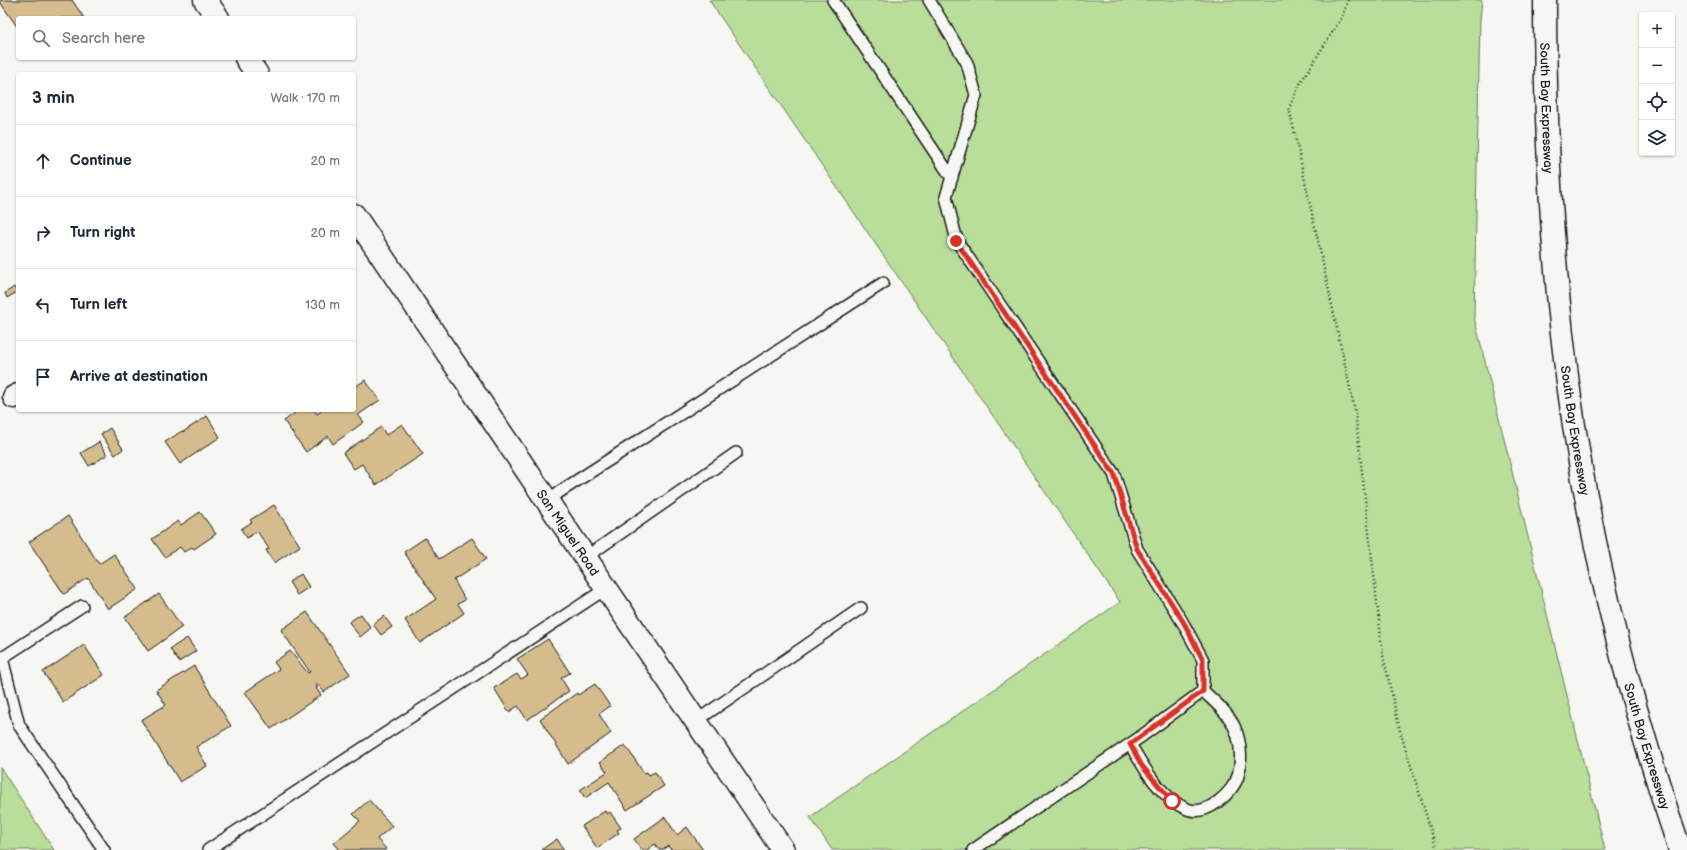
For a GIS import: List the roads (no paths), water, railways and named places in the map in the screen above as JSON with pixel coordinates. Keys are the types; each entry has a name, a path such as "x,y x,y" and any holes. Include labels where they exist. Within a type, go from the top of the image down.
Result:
{"main road":[{"path":"205,0 217,16"},
{"name":"South Bay Expressway","path":"1545,0 1545,82 1552,233 1562,336 1574,423 1589,510 1615,627 1652,765 1680,850"},
{"path":"247,60 256,72"},
{"name":"San Miguel Road","path":"356,218 783,850"}],"lane":[{"path":"833,0 952,178"},
{"path":"929,0 967,63 976,95 946,197 956,241 1114,474 1137,549 1184,623 1203,660 1203,691 1227,714 1236,731 1240,751 1238,776 1229,793 1209,809 1189,810 1172,801 1142,766 1130,744"},
{"path":"547,500 883,282"},
{"path":"586,557 736,453"},
{"path":"208,850 607,588"},
{"path":"82,606 2,658 19,725 104,850"},
{"path":"696,721 861,608"},
{"path":"973,850 1130,744 1203,691"}]}
